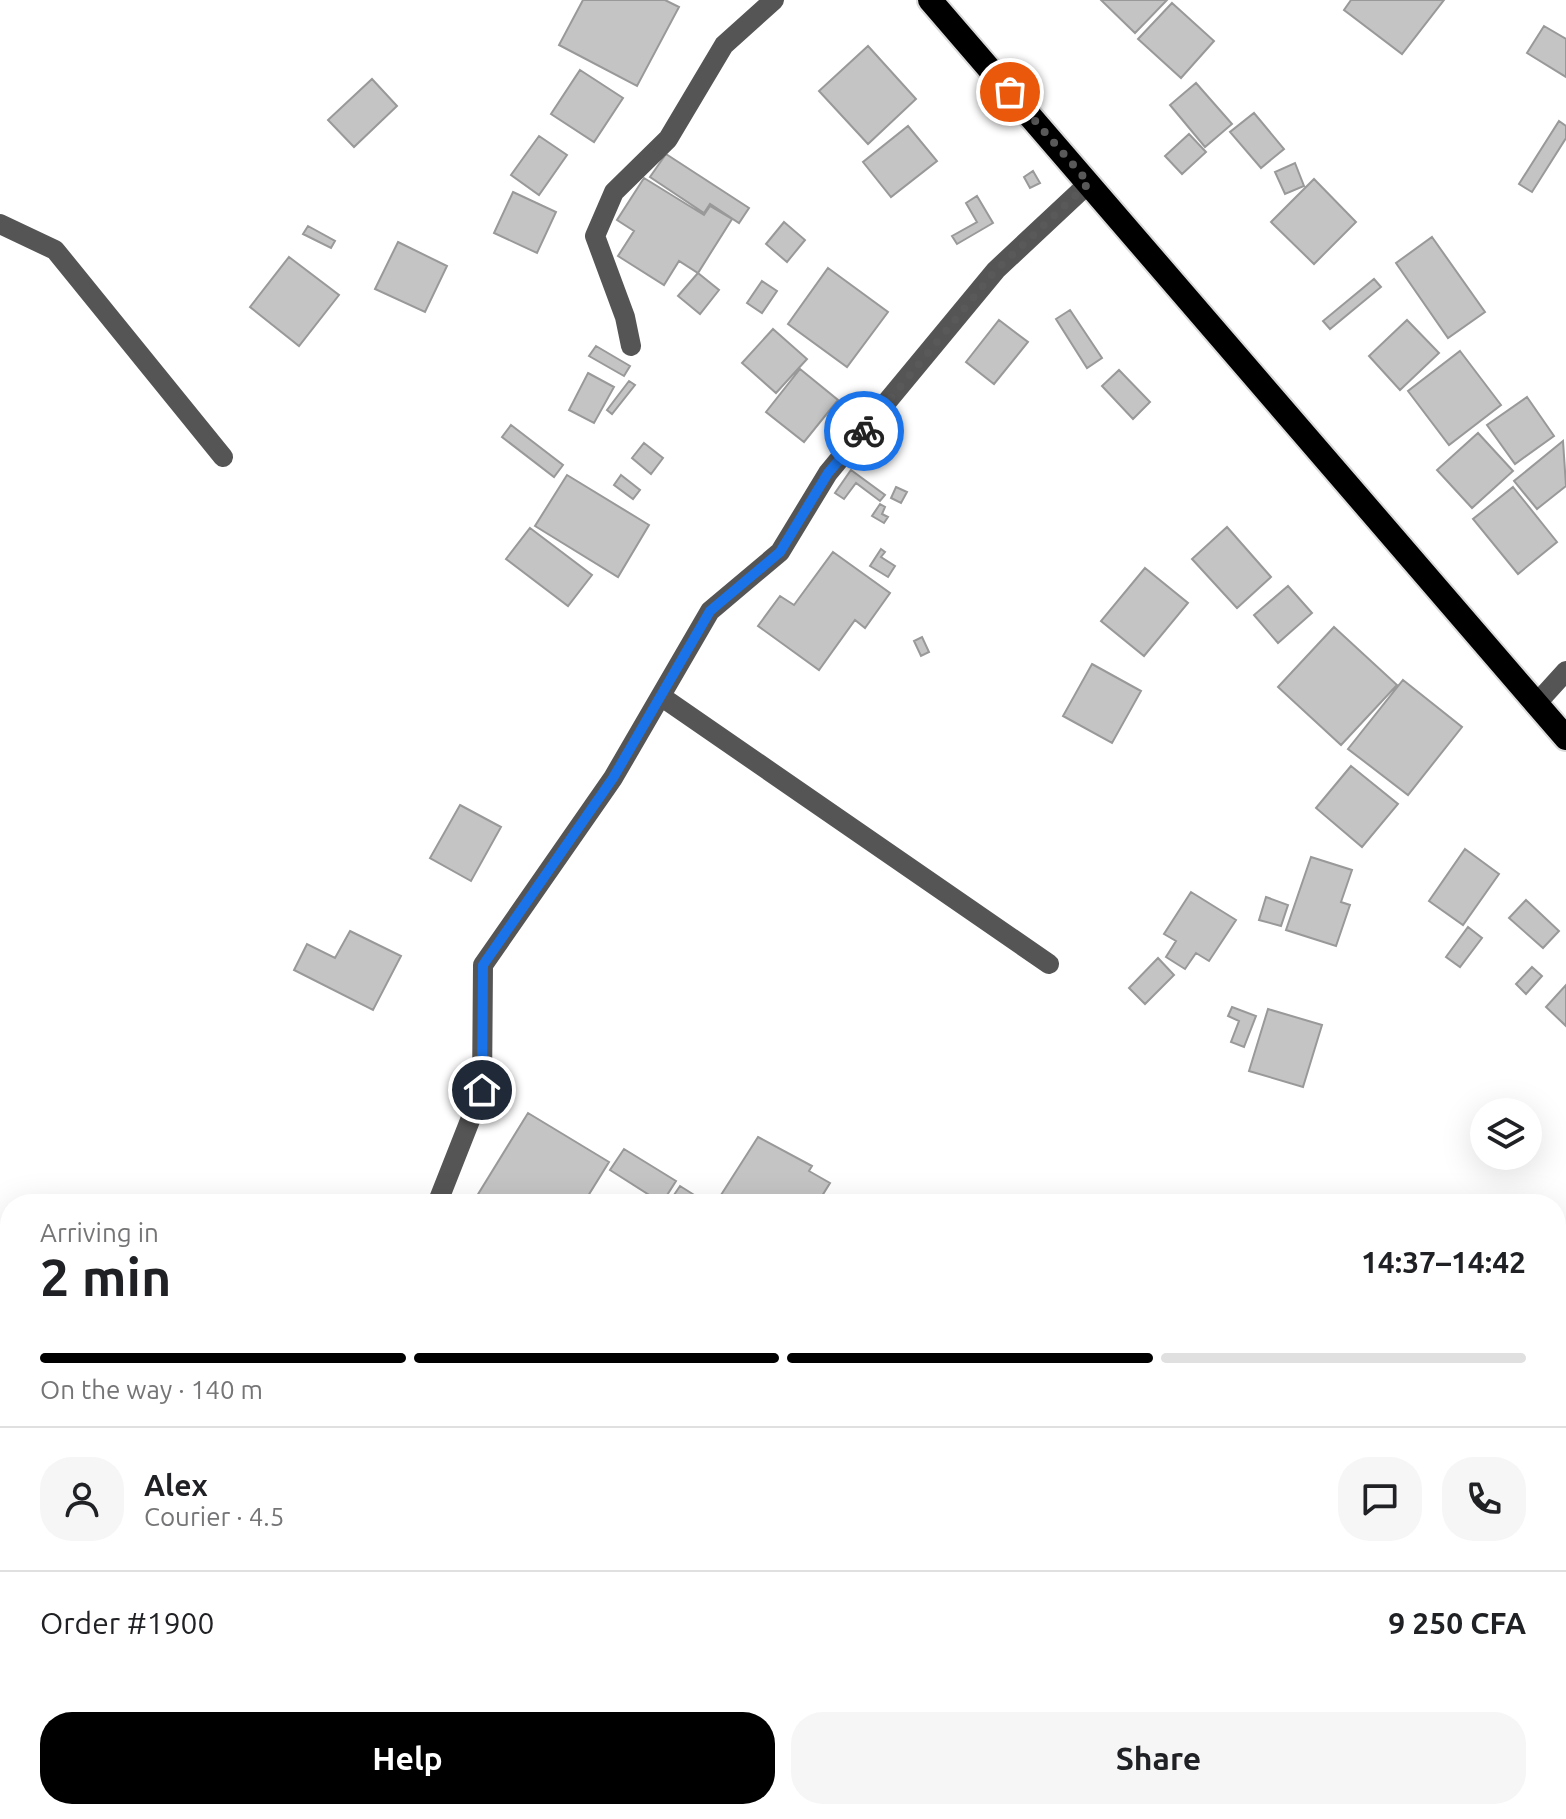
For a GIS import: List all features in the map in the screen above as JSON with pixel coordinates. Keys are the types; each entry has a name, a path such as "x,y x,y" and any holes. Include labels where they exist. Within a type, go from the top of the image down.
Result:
{"highway":[{"path":"930,0 1566,738"}],"street":[{"path":"631,346 625,317 595,236 614,192 668,139 724,45 774,0"},
{"path":"441,1194 482,1090 483,965 605,790 710,611 780,552 828,473 996,270 1089,183"},
{"path":"0,224 55,250 223,457"},
{"path":"1537,703 1566,671"},
{"path":"662,697 1049,964"}],"building":[{"path":"583,0 665,0 679,7 637,86 559,45"},
{"path":"1101,0 1167,0 1135,33"},
{"path":"1351,0 1444,0 1402,54 1344,10"},
{"path":"1172,3 1214,41 1181,78 1138,39"},
{"path":"1544,26 1566,39 1566,77 1527,53"},
{"path":"868,46 916,99 868,144 819,91"},
{"path":"580,70 623,98 594,142 551,114"},
{"path":"372,79 397,106 354,147 328,120"},
{"path":"1196,83 1232,124 1205,147 1170,105"},
{"path":"1254,113 1284,149 1261,168 1230,132"},
{"path":"1559,121 1566,126 1566,138 1532,192 1519,184"},
{"path":"908,126 937,161 891,197 863,162"},
{"path":"1189,134 1206,152 1182,174 1165,156"},
{"path":"539,136 567,155 539,195 511,175"},
{"path":"666,154 749,208 739,223 710,204 704,213 650,177"},
{"path":"1295,163 1304,186 1285,194 1275,172"},
{"path":"1033,171 1040,183 1030,188 1024,177"},
{"path":"644,178 704,215 710,206 732,219 698,273 679,261 664,285 618,256 634,231 617,220"},
{"path":"1314,179 1356,222 1314,264 1271,222"},
{"path":"513,192 556,212 537,253 494,233"},
{"path":"977,196 993,223 957,244 952,236 977,222 966,203"},
{"path":"784,222 805,240 787,262 766,244"},
{"path":"308,226 335,241 331,248 303,234"},
{"path":"1432,237 1485,312 1448,338 1396,263"},
{"path":"398,242 447,266 425,312 375,289"},
{"path":"289,257 339,295 299,346 250,307"},
{"path":"828,268 888,312 847,367 788,324"},
{"path":"698,273 719,290 700,314 678,296"},
{"path":"1374,279 1381,287 1330,329 1323,321"},
{"path":"762,281 777,291 762,313 747,303"},
{"path":"1070,310 1102,358 1087,368 1056,319"},
{"path":"999,320 1028,342 994,384 966,362"},
{"path":"1407,320 1439,353 1400,390 1369,356"},
{"path":"773,329 807,359 776,393 742,363"},
{"path":"596,346 630,366 624,376 589,356"},
{"path":"1460,351 1501,405 1449,445 1408,391"},
{"path":"800,369 838,400 804,442 766,412"},
{"path":"1119,370 1150,402 1133,419 1102,386"},
{"path":"588,373 614,387 594,423 569,410"},
{"path":"629,381 635,385 612,414 607,410"},
{"path":"1527,397 1554,436 1515,464 1487,425"},
{"path":"511,425 563,465 554,477 502,437"},
{"path":"1478,433 1513,471 1472,508 1437,470"},
{"path":"1563,441 1566,486 1537,509 1514,481"},
{"path":"644,443 663,458 651,474 632,458"},
{"path":"851,470 885,495 880,501 856,483 844,499 835,493"},
{"path":"567,475 649,525 618,577 535,526"},
{"path":"621,475 640,490 633,499 614,485"},
{"path":"896,487 907,492 901,503 891,498"},
{"path":"1513,487 1557,542 1518,574 1473,519"},
{"path":"880,504 885,507 882,514 888,517 884,523 872,516"},
{"path":"1227,527 1271,577 1237,608 1192,559"},
{"path":"530,528 592,575 568,606 506,559"},
{"path":"881,549 885,552 881,557 895,566 888,577 870,566"},
{"path":"833,552 890,593 865,628 855,620 819,670 758,626 780,596 794,605"},
{"path":"1145,568 1188,603 1144,656 1101,621"},
{"path":"1288,586 1312,613 1278,643 1254,615"},
{"path":"1334,627 1397,685 1341,745 1278,687"},
{"path":"922,637 929,652 921,656 914,641"},
{"path":"1092,664 1141,691 1112,743 1063,716"},
{"path":"1403,680 1462,727 1408,795 1348,749"},
{"path":"1351,766 1398,804 1362,847 1316,808"},
{"path":"460,805 501,827 471,881 430,858"},
{"path":"1465,849 1499,874 1463,925 1429,901"},
{"path":"1311,857 1352,870 1341,902 1350,905 1336,946 1286,930"},
{"path":"1191,892 1236,920 1209,961 1196,953 1185,969 1166,957 1176,941 1164,934"},
{"path":"1266,897 1288,905 1281,926 1259,920"},
{"path":"1526,900 1559,931 1543,948 1509,918"},
{"path":"1468,927 1482,938 1460,967 1446,957"},
{"path":"350,931 401,956 373,1010 294,970 307,944 335,958"},
{"path":"1158,958 1174,975 1145,1004 1129,988"},
{"path":"1532,967 1542,976 1526,994 1516,984"},
{"path":"1566,985 1566,1026 1546,1007"},
{"path":"1232,1007 1256,1016 1244,1047 1231,1042 1239,1021 1228,1016"},
{"path":"1268,1009 1322,1025 1303,1087 1249,1071"},
{"path":"528,1113 609,1162 589,1194 478,1194"},
{"path":"758,1137 812,1166 809,1171 830,1183 823,1194 722,1194"},
{"path":"624,1149 676,1181 668,1194 648,1194 610,1170"},
{"path":"680,1186 693,1194 675,1194"}],"way so far":[{"path":"864,431 996,270 1089,183 1010,92"}],"route":[{"path":"482,1090 483,965 613,778 710,611 780,552 828,473 864,431"}]}
